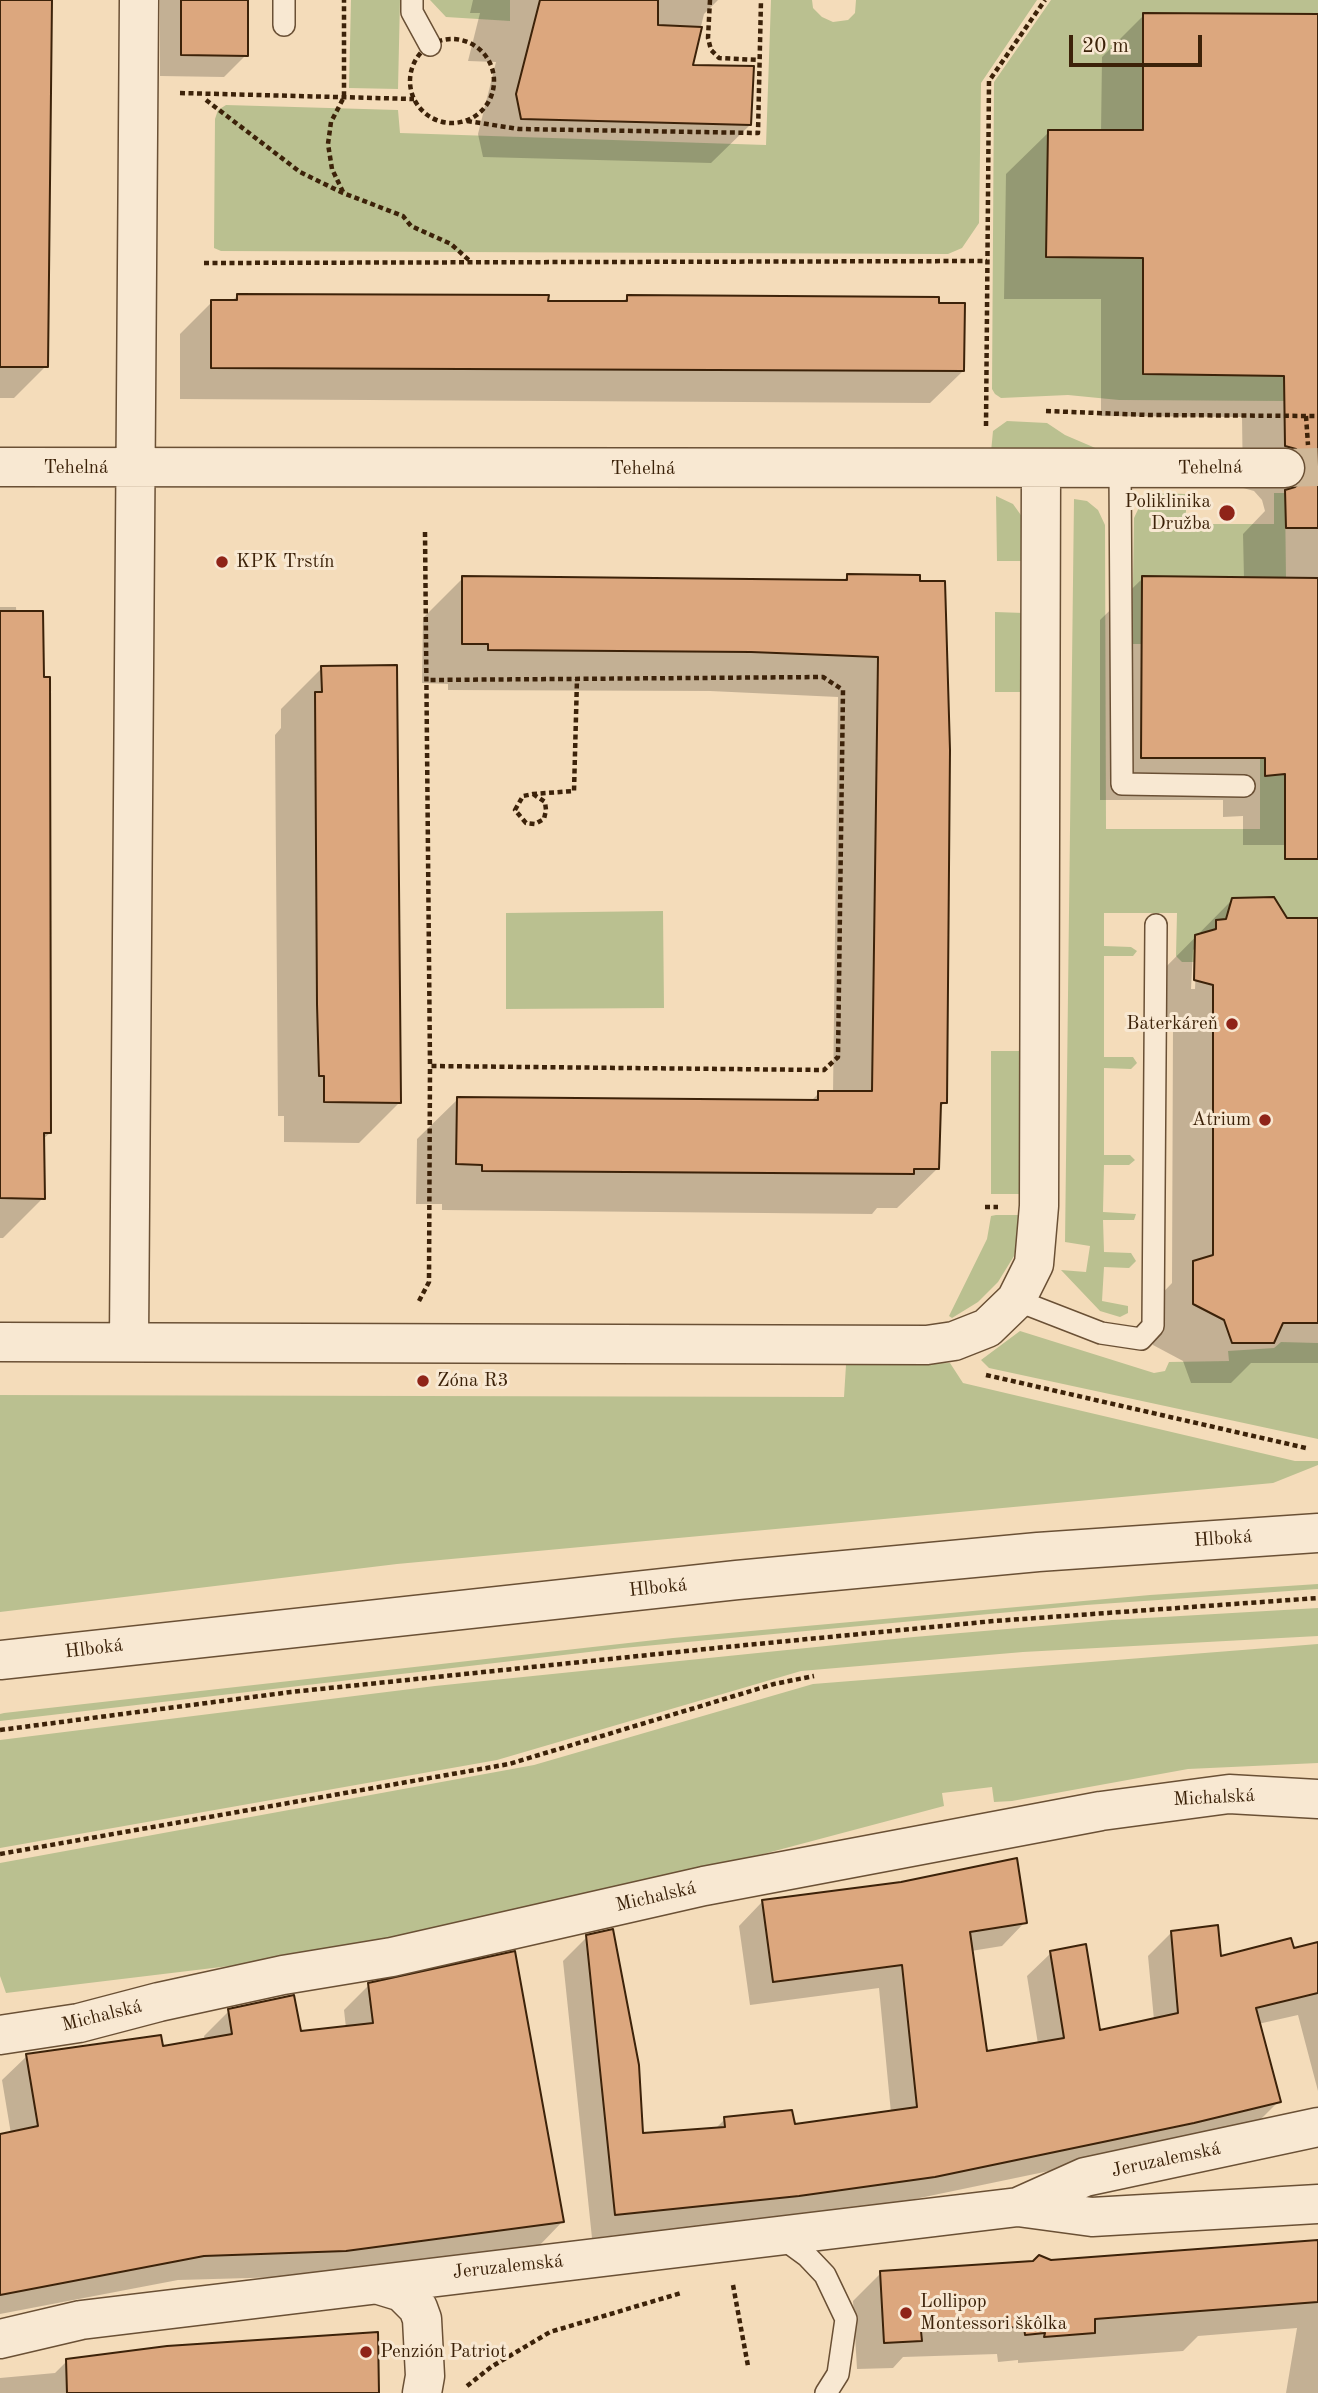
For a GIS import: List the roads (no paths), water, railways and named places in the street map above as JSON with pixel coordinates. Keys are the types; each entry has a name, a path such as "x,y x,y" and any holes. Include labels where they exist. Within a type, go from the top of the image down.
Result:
{"street":[{"path":"129,1340 139,0"},
{"name":"Tehelná","path":"0,467 1120,469 1296,456"},
{"path":"0,1342 129,1340 927,1345 954,1340 987,1328 1016,1300 1034,1264 1039,1206 1041,469"},
{"name":"Hlboká","path":"0,1660 737,1580 1038,1552 1318,1533"},
{"name":"Michalská","path":"0,2035 79,2023 159,2002 283,1975 392,1957 704,1886 1101,1811 1228,1794 1318,1799"},
{"name":"Jeruzalemská","path":"1018,2207 1085,2177 1318,2127"},
{"name":"Jeruzalemská","path":"0,2339 81,2320 379,2285 444,2274 781,2237 1018,2207 1092,2217 1318,2204"},
{"path":"379,2285 402,2292 418,2308 422,2319 425,2376 423,2393"}],"lane":[{"path":"284,0 284,24"},
{"path":"412,0 412,12 430,45"},
{"path":"1120,469 1122,784 1244,786"},
{"path":"1016,1300 1101,1333 1141,1339 1153,1326 1156,925"},
{"path":"781,2237 807,2256 825,2276 846,2319 838,2374 825,2393"}],"tunnel":[{"path":"1285,468 1318,467"}],"place":[{"name":"Poliklinika Družba","path":"1227,513"},
{"name":"KPK Trstín","path":"222,562"},
{"name":"Baterkáreň","path":"1232,1024"},
{"name":"Atrium","path":"1265,1120"},
{"name":"Zóna R3","path":"423,1381"},
{"name":"Lollipop Montessori škôlka","path":"906,2313"},
{"name":"Penzión Patriot","path":"366,2352"}]}
